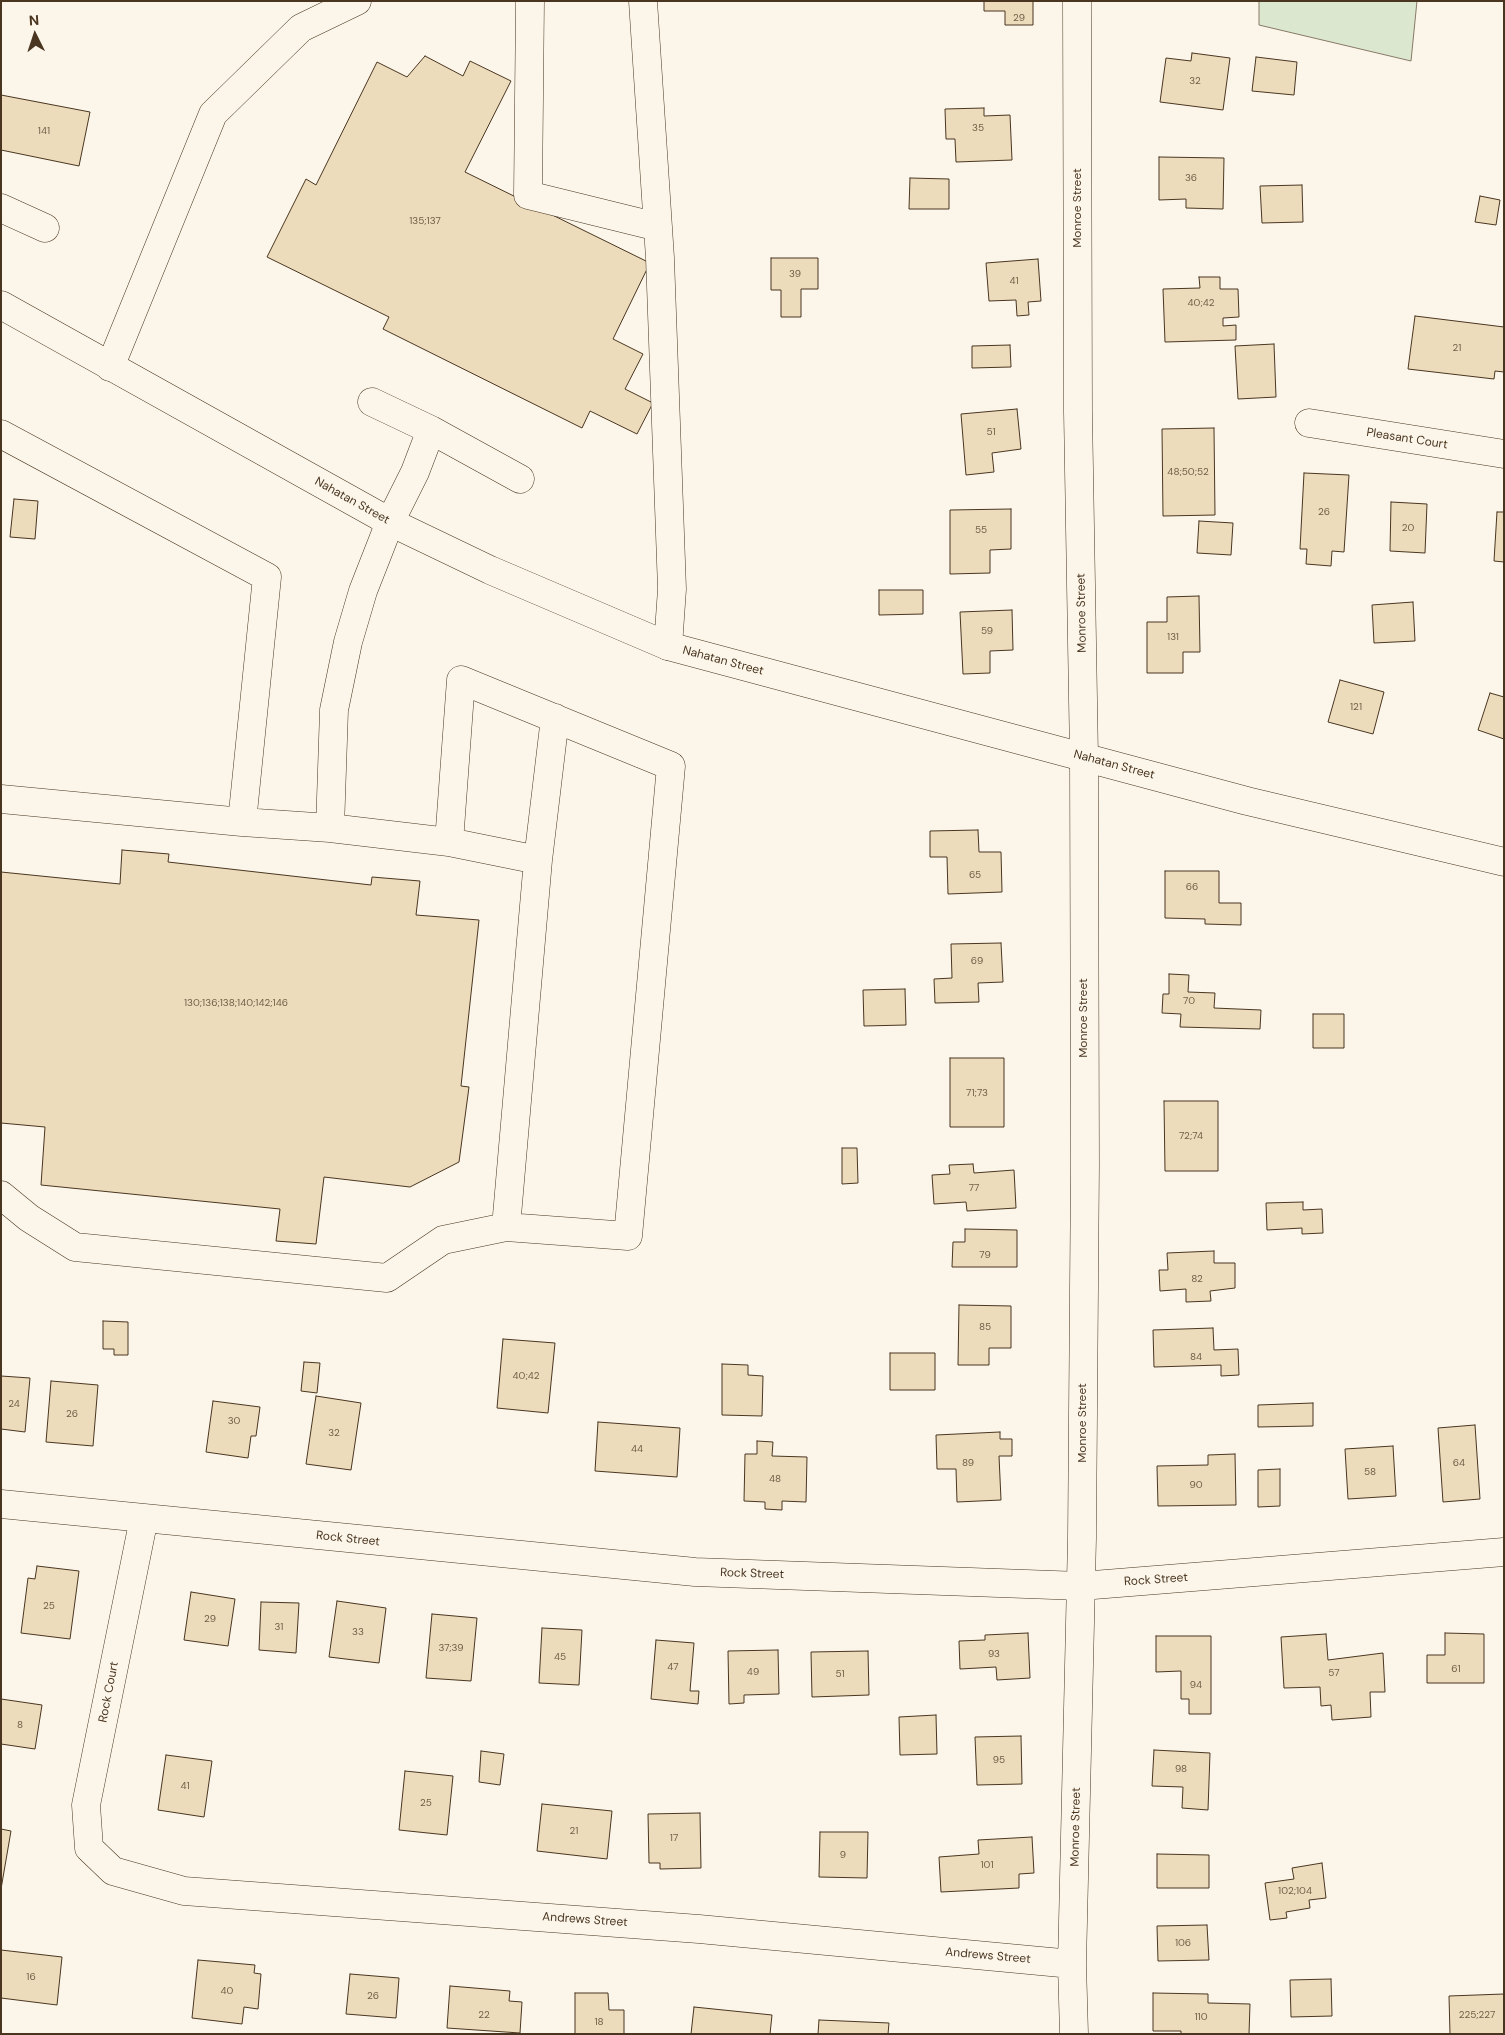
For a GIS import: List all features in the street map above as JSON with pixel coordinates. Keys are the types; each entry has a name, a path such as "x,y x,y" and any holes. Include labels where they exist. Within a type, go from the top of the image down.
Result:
{"street":[{"path":"110,366 213,114 301,28 357,1"},
{"path":"530,1 528,195 658,227"},
{"path":"642,1 658,227 672,589 668,646"},
{"name":"Monroe Street","path":"1074,2034 1072,1964 1081,1586 1085,1173 1084,756 1078,412 1077,1"},
{"path":"1,208 45,228"},
{"name":"Nahatan Street","path":"1,306 390,522 490,570 668,646 1248,800 1504,862"},
{"path":"372,402 431,430 520,479"},
{"name":"Pleasant Court","path":"1310,423 1504,454"},
{"path":"330,828 336,701 348,642 363,592 390,522 415,472 431,430"},
{"path":"1,434 267,577 242,822"},
{"path":"1,1195 29,1218 75,1247 386,1278 442,1240 506,1227 628,1236 671,766 462,680 450,842"},
{"path":"506,1227 538,860 555,718"},
{"path":"1,799 242,822 330,828 450,842 538,860"},
{"name":"Rock Street","path":"1,1504 695,1572 1081,1586 1504,1552"},
{"name":"Rock Court","path":"103,1862 89,1848 86,1805 144,1518"},
{"name":"Andrews Street","path":"103,1862 114,1871 184,1891 699,1929 1072,1964"}],"green space":[{"path":"1259,1 1417,1 1411,61 1259,25"}],"building":[{"path":"984,1 1033,1 1033,25 1005,25 1005,11 984,11"},
{"path":"1192,53 1230,58 1223,110 1160,102 1166,58 1191,61"},
{"path":"425,56 463,76 470,61 511,81 465,172 650,263 613,339 643,354 625,389 653,403 637,434 590,411 582,428 383,329 389,317 267,257 306,179 316,185 377,62 407,77"},
{"path":"1256,57 1297,62 1294,95 1252,91"},
{"path":"1,95 90,112 79,166 1,150"},
{"path":"984,108 984,116 1010,115 1012,160 956,162 955,139 946,139 945,109"},
{"path":"1159,157 1224,158 1223,209 1186,208 1186,199 1159,200"},
{"path":"910,178 949,179 949,209 909,209"},
{"path":"1302,185 1303,222 1262,223 1260,186"},
{"path":"1480,196 1500,200 1496,225 1475,222"},
{"path":"771,258 818,258 818,289 801,289 801,317 781,317 781,290 771,290"},
{"path":"1038,259 1041,301 1028,302 1029,315 1017,316 1016,300 989,301 986,263"},
{"path":"1199,277 1220,277 1220,289 1238,289 1239,317 1223,318 1223,326 1236,325 1236,340 1165,342 1163,289 1200,288"},
{"path":"1415,316 1504,327 1504,372 1495,371 1494,379 1408,369"},
{"path":"1274,344 1276,397 1238,399 1235,346"},
{"path":"1010,345 1011,367 972,368 972,346"},
{"path":"1017,409 1021,449 992,453 994,472 966,475 961,414"},
{"path":"1214,428 1215,515 1163,516 1162,429"},
{"path":"1304,473 1349,475 1344,552 1332,551 1331,566 1306,564 1307,549 1300,549"},
{"path":"14,499 38,501 35,539 10,537"},
{"path":"1391,502 1427,504 1425,553 1390,551"},
{"path":"1011,509 1011,549 990,550 990,573 950,574 950,510"},
{"path":"1497,512 1504,512 1504,562 1494,561"},
{"path":"1199,521 1233,523 1231,555 1197,553"},
{"path":"879,590 923,590 923,614 879,615"},
{"path":"1199,596 1200,652 1183,652 1183,673 1147,673 1147,622 1167,622 1167,597"},
{"path":"1413,602 1415,641 1374,643 1372,605"},
{"path":"1012,610 1013,650 990,651 990,673 963,674 960,612"},
{"path":"1340,680 1384,692 1373,734 1328,722"},
{"path":"1490,693 1504,697 1504,739 1478,730"},
{"path":"978,830 979,852 1001,852 1002,892 948,894 947,857 930,857 930,831"},
{"path":"122,850 169,854 168,862 371,885 372,877 420,881 416,915 479,920 461,1086 469,1087 459,1162 410,1187 324,1177 316,1244 276,1241 280,1209 41,1185 45,1127 1,1123 1,872 120,884"},
{"path":"1165,871 1219,871 1219,903 1241,903 1241,925 1205,924 1205,919 1165,918"},
{"path":"1001,943 1003,982 978,983 979,1002 935,1003 934,979 952,978 951,944"},
{"path":"1169,974 1189,975 1188,992 1215,993 1214,1008 1261,1010 1260,1029 1180,1027 1181,1014 1162,1013 1163,994 1169,994"},
{"path":"905,989 906,1025 864,1026 863,990"},
{"path":"1313,1014 1344,1014 1344,1048 1313,1048"},
{"path":"950,1058 1004,1058 1004,1127 950,1127"},
{"path":"1164,1101 1218,1101 1218,1171 1165,1171"},
{"path":"842,1148 857,1148 858,1183 842,1184"},
{"path":"973,1164 974,1173 1014,1170 1016,1208 967,1211 966,1202 934,1204 932,1175 950,1174 949,1165"},
{"path":"1303,1202 1303,1210 1322,1209 1323,1233 1302,1234 1302,1228 1267,1230 1266,1203"},
{"path":"965,1229 1017,1230 1017,1267 952,1267 953,1242 965,1242"},
{"path":"1214,1251 1214,1263 1235,1263 1235,1288 1210,1291 1211,1301 1186,1302 1186,1289 1160,1291 1159,1270 1168,1270 1167,1253"},
{"path":"959,1305 1011,1306 1011,1348 989,1348 989,1365 958,1365"},
{"path":"103,1321 128,1322 128,1355 114,1355 114,1349 103,1349"},
{"path":"1213,1328 1214,1350 1238,1349 1239,1375 1221,1376 1221,1365 1154,1367 1153,1330"},
{"path":"503,1339 555,1343 548,1413 497,1408"},
{"path":"890,1353 935,1353 935,1390 890,1390"},
{"path":"304,1362 320,1363 317,1393 301,1391"},
{"path":"722,1364 748,1365 748,1375 763,1376 762,1416 722,1415"},
{"path":"1,1376 30,1378 25,1432 1,1429"},
{"path":"51,1381 98,1385 93,1446 46,1442"},
{"path":"316,1396 361,1403 351,1470 306,1464"},
{"path":"213,1401 260,1407 256,1436 251,1436 248,1458 206,1452"},
{"path":"1313,1403 1313,1426 1258,1427 1258,1405"},
{"path":"598,1422 680,1428 677,1477 595,1471"},
{"path":"1475,1425 1480,1499 1443,1502 1438,1428"},
{"path":"1000,1432 1000,1439 1012,1439 1012,1456 999,1456 1001,1500 957,1502 956,1469 937,1469 936,1435"},
{"path":"757,1441 773,1442 772,1456 807,1457 806,1502 782,1501 782,1510 765,1509 765,1502 744,1501 745,1454 757,1454"},
{"path":"1393,1446 1396,1496 1348,1499 1345,1449"},
{"path":"1235,1454 1236,1505 1158,1506 1157,1466 1208,1465 1208,1455"},
{"path":"1280,1469 1280,1506 1258,1507 1258,1470"},
{"path":"37,1566 79,1571 70,1639 21,1633 28,1578 35,1579"},
{"path":"191,1592 235,1599 228,1646 184,1640"},
{"path":"337,1601 386,1608 379,1663 329,1657"},
{"path":"261,1602 299,1603 296,1653 259,1650"},
{"path":"432,1614 477,1618 471,1681 426,1678"},
{"path":"542,1628 582,1630 579,1685 539,1683"},
{"path":"1028,1633 1030,1678 997,1680 996,1667 960,1669 959,1641 985,1640 985,1635"},
{"path":"1445,1633 1484,1634 1484,1683 1427,1683 1427,1655 1445,1655"},
{"path":"1326,1634 1328,1660 1383,1653 1385,1692 1370,1692 1371,1717 1332,1720 1331,1705 1321,1706 1320,1687 1284,1688 1281,1637"},
{"path":"1156,1636 1211,1636 1211,1714 1189,1714 1189,1699 1181,1699 1181,1671 1156,1672"},
{"path":"656,1640 694,1643 690,1691 699,1691 698,1704 651,1699"},
{"path":"778,1650 779,1694 744,1695 744,1703 729,1704 728,1651"},
{"path":"868,1651 869,1695 812,1697 811,1652"},
{"path":"1,1699 42,1705 35,1749 1,1744"},
{"path":"936,1715 937,1754 900,1755 899,1717"},
{"path":"1021,1736 1022,1784 977,1785 975,1737"},
{"path":"1154,1750 1210,1753 1208,1810 1182,1808 1183,1787 1152,1786"},
{"path":"481,1751 504,1754 500,1785 479,1782"},
{"path":"166,1755 212,1761 204,1817 158,1810"},
{"path":"405,1771 453,1776 447,1835 399,1830"},
{"path":"542,1804 612,1811 607,1859 537,1851"},
{"path":"700,1813 701,1868 660,1869 660,1863 649,1863 648,1814"},
{"path":"1,1829 11,1831 1,1889"},
{"path":"820,1832 868,1832 867,1878 819,1877"},
{"path":"1032,1837 1034,1873 1019,1874 1019,1888 941,1892 939,1857 979,1854 978,1840"},
{"path":"1157,1854 1209,1855 1209,1888 1157,1888"},
{"path":"1322,1863 1326,1898 1309,1900 1310,1908 1286,1912 1287,1918 1270,1920 1265,1883 1294,1879 1292,1868"},
{"path":"1207,1925 1209,1960 1158,1961 1157,1926"},
{"path":"1,1950 62,1957 57,2005 1,1998"},
{"path":"198,1960 255,1965 254,1973 261,1974 258,2009 244,2007 242,2024 192,2018"},
{"path":"350,1974 399,1978 396,2018 346,2014"},
{"path":"1331,1979 1332,2016 1291,2017 1290,1980"},
{"path":"450,1986 510,1991 509,2001 522,2002 520,2033 447,2028"},
{"path":"575,1993 608,1993 609,2010 624,2010 624,2034 575,2034"},
{"path":"1153,1993 1208,1994 1208,2003 1250,2004 1249,2034 1181,2034 1181,2031 1153,2031"},
{"path":"1504,1994 1504,2034 1450,2034 1449,1996"},
{"path":"694,2007 772,2015 770,2034 691,2034"},
{"path":"819,2020 889,2023 888,2034 818,2034"}]}
